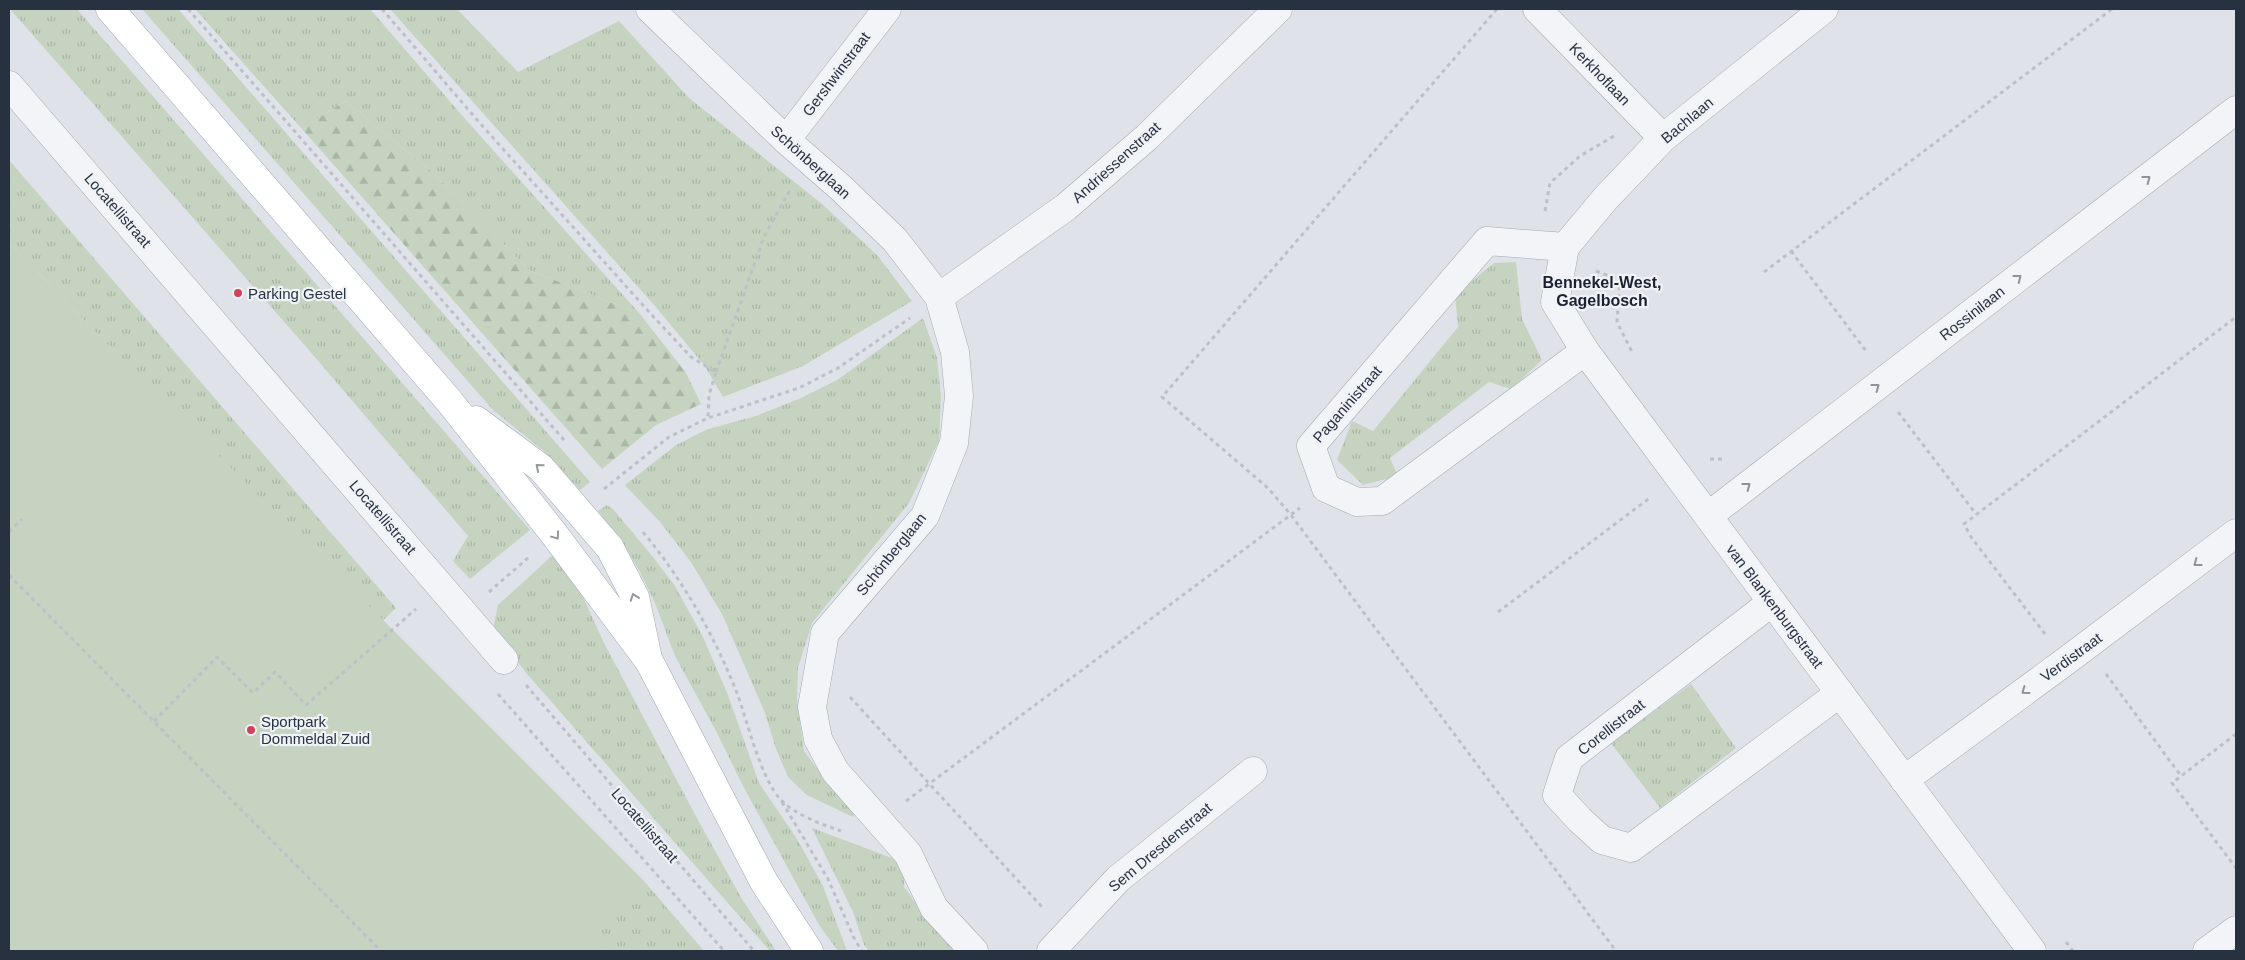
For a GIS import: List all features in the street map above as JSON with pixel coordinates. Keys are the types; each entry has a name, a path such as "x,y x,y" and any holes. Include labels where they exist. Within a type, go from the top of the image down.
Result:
{"main road":[{"path":"110,9 450,402 554,534 649,661 764,882 809,951"},
{"path":"450,402 541,468 610,548 635,597 649,661"}],"street":[{"name":"Schönberglaan","path":"650,9 786,140 895,240 939,297 955,352 959,396 954,443 925,516 825,633 812,708 818,740 835,771 908,854 934,908 974,951"},
{"name":"Gershwinstraat","path":"786,140 886,9"},
{"name":"Andriessenstraat","path":"939,297 1066,207 1146,137 1278,9"},
{"name":"Kerkhoflaan","path":"1537,9 1663,138"},
{"name":"Bachlaan","path":"1564,253 1605,199 1663,138 1824,9"},
{"name":"Locatellistraat","path":"9,85 504,660"},
{"name":"Rossinilaan","path":"1708,516 2236,110"},
{"name":"Paganinistraat","path":"1326,488 1311,446 1487,241 1536,245 1564,253"},
{"name":"van Blankenburgstraat","path":"1564,253 1555,302 1585,351 1904,780 2020,947"},
{"path":"1326,488 1356,502 1382,501 1585,351"},
{"name":"Verdistraat","path":"1904,780 2076,654 2236,533"},
{"name":"Corellistraat","path":"1772,602 1569,758 1557,795 1602,840 1631,848 1840,693"},
{"name":"Sem Dresdenstraat","path":"1059,943 1118,879 1253,771"},
{"path":"2207,951 2236,930"}],"path":[{"path":"382,9 472,114 650,313 691,357 716,372"},
{"path":"1497,9 1162,397 1268,488 1291,515 1616,951"},
{"path":"1764,272 2112,9"},
{"path":"1536,245 1544,232 1550,183 1580,156 1604,140 1628,130 1642,116"},
{"path":"708,418 709,395 716,372 764,238 807,159"},
{"path":"1792,251 1870,356"},
{"path":"1564,253 1620,280 1617,322 1633,355"},
{"path":"606,487 669,437 708,418 799,388 830,372 939,297"},
{"path":"2181,776 2076,654 1971,537 1964,524 2236,317"},
{"path":"1878,385 1976,514"},
{"path":"1707,459 1722,460 1730,455"},
{"path":"1498,612 1678,477"},
{"path":"879,820 932,784 1326,488"},
{"path":"9,532 22,519"},
{"path":"9,574 382,951"},
{"path":"154,721 217,657 253,693 275,672 306,705 422,604"},
{"name":"Locatellistraat","path":"504,660 754,951"},
{"path":"495,690 724,951"},
{"path":"848,690 850,696 932,784 1059,943"},
{"path":"2236,734 2172,783 2236,868"},
{"path":"780,800 828,879 854,938 862,951"}],"green space":[{"path":"10,9 77,9 530,530 470,579 453,561 468,536 308,349"},
{"path":"142,9 178,9 590,482 580,490 545,452 493,410"},
{"path":"195,9 370,9 466,120 640,314 529,270 431,171 345,101 302,129"},
{"path":"390,9 457,9 518,72 619,21 689,98 822,204 877,255 912,301 803,366 723,397 704,365 655,306"},
{"path":"345,101 431,171 529,270 640,314 686,373 701,404 656,425 602,469 302,129"},
{"path":"9,160 396,608 368,635 109,346 9,243"},
{"name":"Sportpark Dommeldal Zuid","path":"9,243 109,346 645,882 591,934 609,951 9,951"},
{"path":"1516,262 1522,319 1542,360 1511,389 1489,382 1390,458 1398,476 1363,485 1337,460 1352,421 1373,431 1458,327 1455,295 1494,263"},
{"path":"923,318 937,358 941,396 939,441 909,503 812,623 798,668 797,699 804,751 819,771 855,811 853,817 807,795 788,777 776,749 765,713 723,616 691,562 660,522 625,485 676,445 708,429 756,416 801,398 837,380"},
{"path":"607,505 613,509 675,586 703,637 728,695 759,783 797,839 823,886 847,951 838,951 819,925 743,786 717,733 675,656 655,603 640,572 624,545 598,511"},
{"path":"554,554 577,584 604,643 699,822 742,899 776,951 770,951 527,674 493,630 498,605"},
{"path":"1691,684 1736,748 1660,808 1611,743"},
{"path":"812,828 900,861 904,870 904,887 931,924 956,951 869,951 864,945 853,912"},
{"path":"645,882 704,951 609,951 590,934"}],"place":[{"name":"Parking Gestel","path":"238,293"},
{"name":"Sportpark Dommeldal Zuid","path":"251,730"}],"district":[{"name":"Bennekel-West, Gagelbosch","path":"1602,291"}]}
